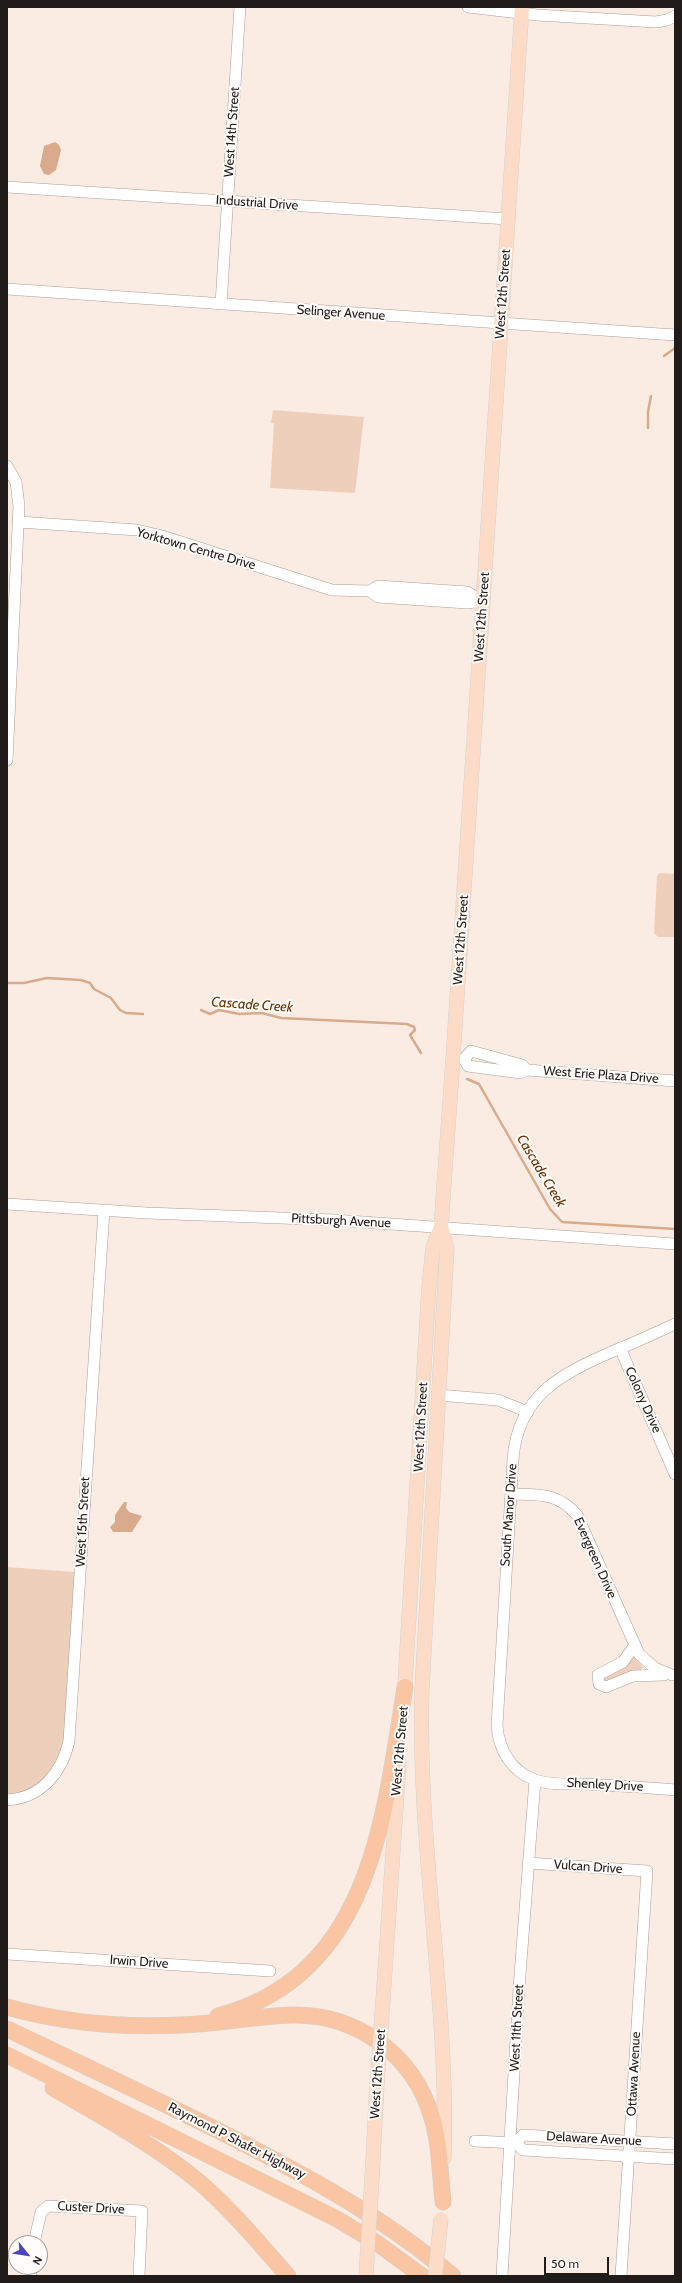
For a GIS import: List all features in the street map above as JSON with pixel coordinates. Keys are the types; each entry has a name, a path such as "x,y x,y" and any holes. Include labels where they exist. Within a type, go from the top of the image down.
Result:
{"highway":[{"path":"152,2026 210,2018 264,1999 298,1977 316,1960 331,1941 358,1893 378,1835 388,1792 405,1687"},
{"path":"7,2008 93,2023 152,2026 199,2024 305,2015 343,2023 369,2034 399,2058 422,2091 435,2129 442,2202"},
{"name":"Raymond P Shafer Highway","path":"7,2029 162,2102 317,2182 353,2202 394,2230 422,2250 453,2276"},
{"name":"Raymond P Shafer Highway","path":"7,2055 337,2219 377,2243 422,2276"},
{"path":"7,2061 128,2132 182,2168 235,2216 288,2276"}],"main road":[{"name":"West 12th Street","path":"366,2276 383,2000 405,1687 429,1286 433,1248 441,1227 459,1058 483,601 522,10"},
{"name":"West 12th Street","path":"435,2276 441,2219 445,2139 443,2044 421,1750 422,1688 447,1248 441,1227"}],"street":[{"name":"West 14th Street","path":"221,304 240,7"},
{"path":"468,7 522,10 656,22 667,20 675,16"},
{"name":"Industrial Drive","path":"7,187 508,219"},
{"name":"Selinger Avenue","path":"7,288 675,335"},
{"path":"7,760 10,657 19,522 17,489 8,468"},
{"name":"Yorktown Centre Drive","path":"19,522 137,530 162,536 324,588 370,591 378,586 466,592 483,601"},
{"name":"West Erie Plaza Drive","path":"459,1058 471,1050 522,1065 527,1070 675,1081"},
{"name":"Pittsburgh Avenue","path":"7,1204 441,1227 675,1244"},
{"name":"West 15th Street","path":"7,1800 29,1795 53,1778 61,1767 69,1741 104,1210"},
{"name":"South Manor Drive","path":"535,1780 515,1767 505,1754 501,1746 497,1726 514,1451 519,1432 528,1412 543,1391 561,1376 675,1324"},
{"name":"Colony Drive","path":"620,1348 675,1474"},
{"path":"438,1395 498,1400 528,1412"},
{"name":"Evergreen Drive","path":"511,1494 556,1498 570,1507 577,1515 634,1646 649,1664 674,1675"},
{"name":"Evergreen Drive","path":"634,1646 623,1662 598,1675 599,1684 606,1687 639,1675 674,1675"},
{"name":"Shenley Drive","path":"535,1780 569,1784 675,1790"},
{"name":"West 11th Street","path":"502,2276 513,2143 528,1863 535,1780"},
{"name":"Vulcan Drive","path":"528,1863 647,1871"},
{"name":"Ottawa Avenue","path":"621,2276 647,1871"},
{"name":"Irwin Drive","path":"7,1954 270,1971"},
{"name":"Delaware Avenue","path":"513,2143 523,2135 675,2144"},
{"name":"Delaware Avenue","path":"475,2141 513,2143 523,2150 675,2158"},
{"name":"Custer Drive","path":"36,2235 42,2210 48,2206 142,2211 139,2276"}],"shaded area":[{"path":"55,142 59,145 61,150 56,170 49,175 44,174 40,166 44,146"},
{"path":"273,410 364,417 355,493 270,488 274,423 271,423"},
{"path":"659,873 675,874 675,937 658,937 654,933 657,876"},
{"path":"124,1502 127,1502 126,1508 129,1512 142,1516 132,1532 113,1532 110,1527 115,1522 115,1515"},
{"path":"7,1567 75,1572 65,1738 62,1752 46,1778 39,1784 15,1795 7,1796"},
{"path":"634,1657 643,1667 642,1669 606,1681 602,1680 602,1678 628,1664"}],"waterway":[{"path":"664,356 675,348"},
{"path":"648,428 648,412 651,396"},
{"name":"Cascade Creek","path":"7,983 24,983 47,978 81,980 90,983 94,989 111,998 120,1010 126,1013 143,1014"},
{"name":"Cascade Creek","path":"201,1010 210,1014 219,1010 239,1014 262,1013 281,1018 407,1024 414,1027 415,1030 410,1035 421,1053"},
{"name":"Cascade Creek","path":"467,1079 479,1084 550,1209 562,1222 675,1229"}]}
